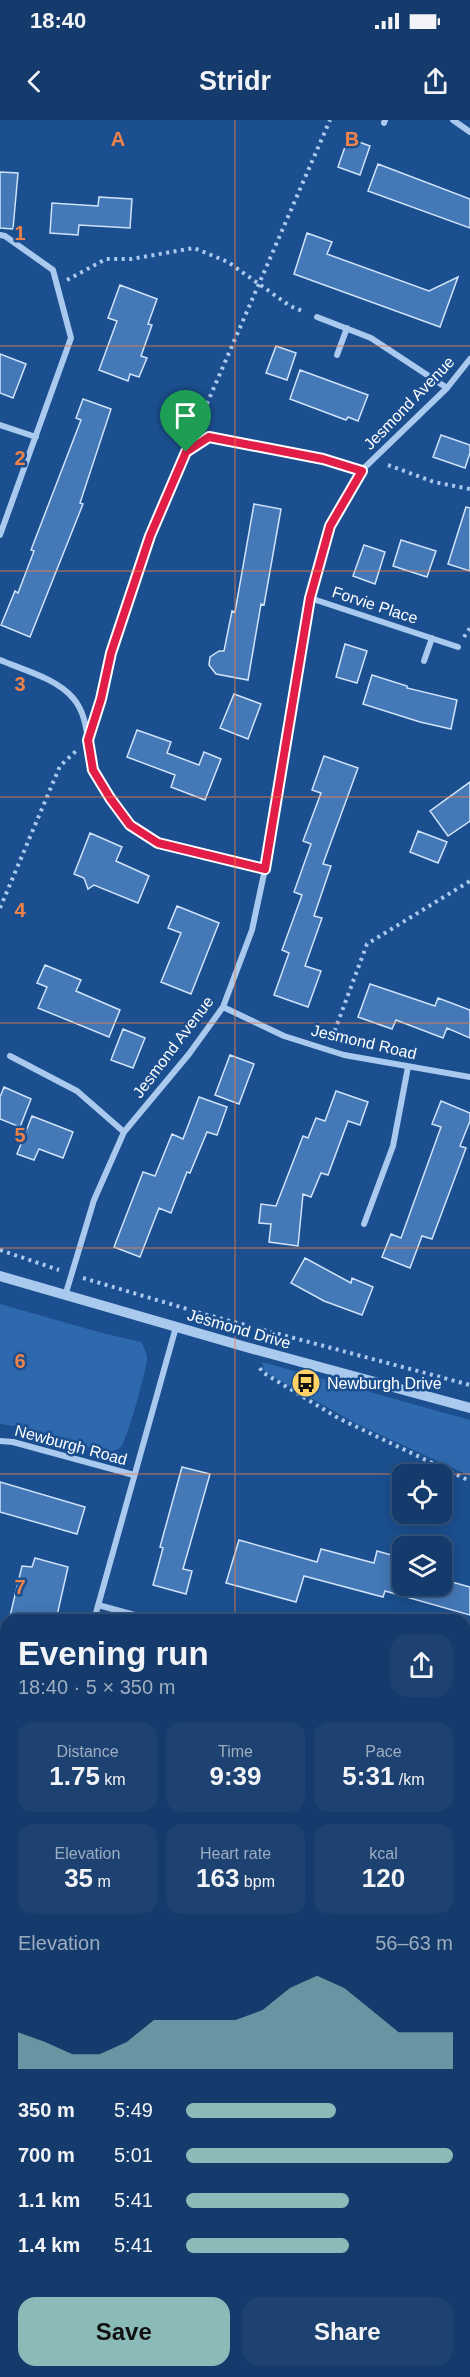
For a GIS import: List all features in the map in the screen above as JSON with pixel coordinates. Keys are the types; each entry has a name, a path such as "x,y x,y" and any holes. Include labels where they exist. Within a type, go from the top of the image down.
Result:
{"street":[{"path":"453,120 465,123 470,132"},
{"path":"0,235 5,236 53,270 71,338 0,535"},
{"path":"317,317 371,338 447,388"},
{"path":"337,355 347,328"},
{"name":"Jesmond Avenue","path":"65,1296 94,1200 124,1132 189,1054 223,1007 252,930 265,869 310,598 330,526 362,471 447,388 470,359"},
{"path":"0,426 36,437"},
{"name":"Forvie Place","path":"310,598 458,647"},
{"name":"Forvie Place","path":"424,661 432,638"},
{"path":"0,660 56,684 72,696 81,708 93,770 130,825 158,843 265,869"},
{"name":"Jesmond Road","path":"223,1007 284,1036 328,1050 470,1077"},
{"path":"9,1056 77,1091 124,1132"},
{"path":"364,1224 393,1146 408,1067"},
{"name":"Jesmond Drive","path":"0,1276 246,1347 470,1408"},
{"path":"95,1614 176,1327"},
{"name":"Newburgh Road","path":"0,1441 13,1442 135,1475"},
{"path":"98,1605 131,1614"}],"path":[{"path":"0,908 60,766 88,740 101,699 111,653 150,536 330,120"},
{"path":"58,285 106,259 131,259 194,248 228,262 290,306 317,317"},
{"path":"186,452 209,437 323,459 362,471 388,465 434,482 470,489"},
{"path":"328,1050 367,944 470,881"},
{"path":"0,1250 18,1258 116,1289 470,1385"},
{"path":"246,1347 262,1372 338,1418 470,1481"}],"shaded area":[{"path":"0,1304 141,1342 147,1359 146,1366 131,1420 120,1448 114,1451 102,1451 15,1426 0,1424"},
{"path":"262,1362 470,1420 470,1476 452,1468 452,1464 444,1464 355,1423 265,1372"}],"building":[{"path":"348,138 370,146 360,175 338,167"},
{"path":"378,164 470,199 470,228 368,191"},
{"path":"0,172 18,173 13,229 0,228"},
{"path":"99,197 132,199 130,228 79,225 78,235 50,233 52,203 98,206"},
{"path":"307,233 332,242 327,254 429,291 458,277 440,327 294,274"},
{"path":"120,285 157,299 148,324 152,325 141,356 147,358 139,377 130,374 128,381 99,370 117,321 108,318"},
{"path":"276,346 296,353 287,380 266,373"},
{"path":"0,354 26,364 13,398 0,393"},
{"path":"300,370 368,395 358,421 348,417 346,420 290,399"},
{"path":"83,399 111,409 80,503 83,504 30,637 1,625 15,591 18,593 34,551 31,550 81,420 76,418"},
{"path":"441,435 470,445 465,468 433,457"},
{"path":"254,504 281,509 248,680 216,674 209,665 210,657 219,651 224,651 232,611 235,612"},
{"path":"466,507 470,508 470,571 448,564"},
{"path":"401,540 436,551 427,577 393,566"},
{"path":"364,545 385,552 375,584 353,576"},
{"path":"345,644 367,651 357,683 336,677"},
{"path":"372,675 407,686 407,688 457,700 451,729 363,704"},
{"path":"234,694 261,704 248,739 220,728"},
{"path":"137,730 171,742 167,753 199,765 204,752 221,759 205,800 171,787 175,775 127,757"},
{"path":"324,756 358,768 323,864 331,866 314,916 322,918 305,966 321,971 308,1007 274,995 289,953 282,950 302,895 294,892 311,844 303,841 321,793 312,790"},
{"path":"470,782 470,821 448,836 430,811"},
{"path":"418,831 447,842 438,863 410,852"},
{"path":"90,833 122,847 116,861 149,876 138,903 94,885 88,889 84,878 74,874"},
{"path":"177,906 219,923 191,994 161,982 181,933 168,928"},
{"path":"45,965 81,980 76,991 120,1010 109,1037 38,1008 47,987 37,983"},
{"path":"370,984 435,1006 438,998 470,1010 470,1038 447,1028 443,1038 396,1020 392,1029 358,1017"},
{"path":"123,1029 145,1038 133,1068 111,1060"},
{"path":"230,1055 254,1064 239,1104 215,1095"},
{"path":"4,1087 31,1099 20,1127 0,1119 0,1097"},
{"path":"336,1091 368,1102 360,1125 348,1121 328,1175 321,1173 311,1197 303,1194 298,1246 269,1242 271,1224 259,1223 261,1204 276,1206 303,1136 308,1138 316,1118 325,1121"},
{"path":"199,1097 227,1107 217,1135 207,1132 190,1173 187,1172 171,1213 159,1208 140,1257 114,1247 143,1172 155,1176 172,1134 183,1139"},
{"path":"441,1101 470,1113 470,1121 460,1146 466,1148 432,1239 422,1236 410,1268 382,1257 391,1234 401,1238 441,1127 432,1124"},
{"path":"32,1116 73,1132 63,1158 39,1149 34,1160 17,1154"},
{"path":"305,1258 351,1283 352,1278 373,1287 362,1315 324,1301 291,1283"},
{"path":"182,1467 210,1474 183,1569 192,1571 186,1594 153,1585 163,1548 160,1547"},
{"path":"0,1482 85,1507 77,1534 0,1512"},
{"path":"239,1540 317,1562 321,1549 374,1563 377,1551 392,1555 392,1593 385,1591 383,1597 304,1576 296,1602 226,1583"},
{"path":"35,1558 68,1567 57,1614 10,1614 22,1566 32,1567"},
{"path":"452,1582 470,1587 470,1614 403,1596 452,1596"}],"place":[{"name":"Newburgh Drive","path":"306,1383"}],"route":[{"path":"209,437 323,459 362,471 330,526 310,598 265,869 158,843 130,825 93,770 88,740 101,699 111,653 150,536 186,452 209,437"}]}
